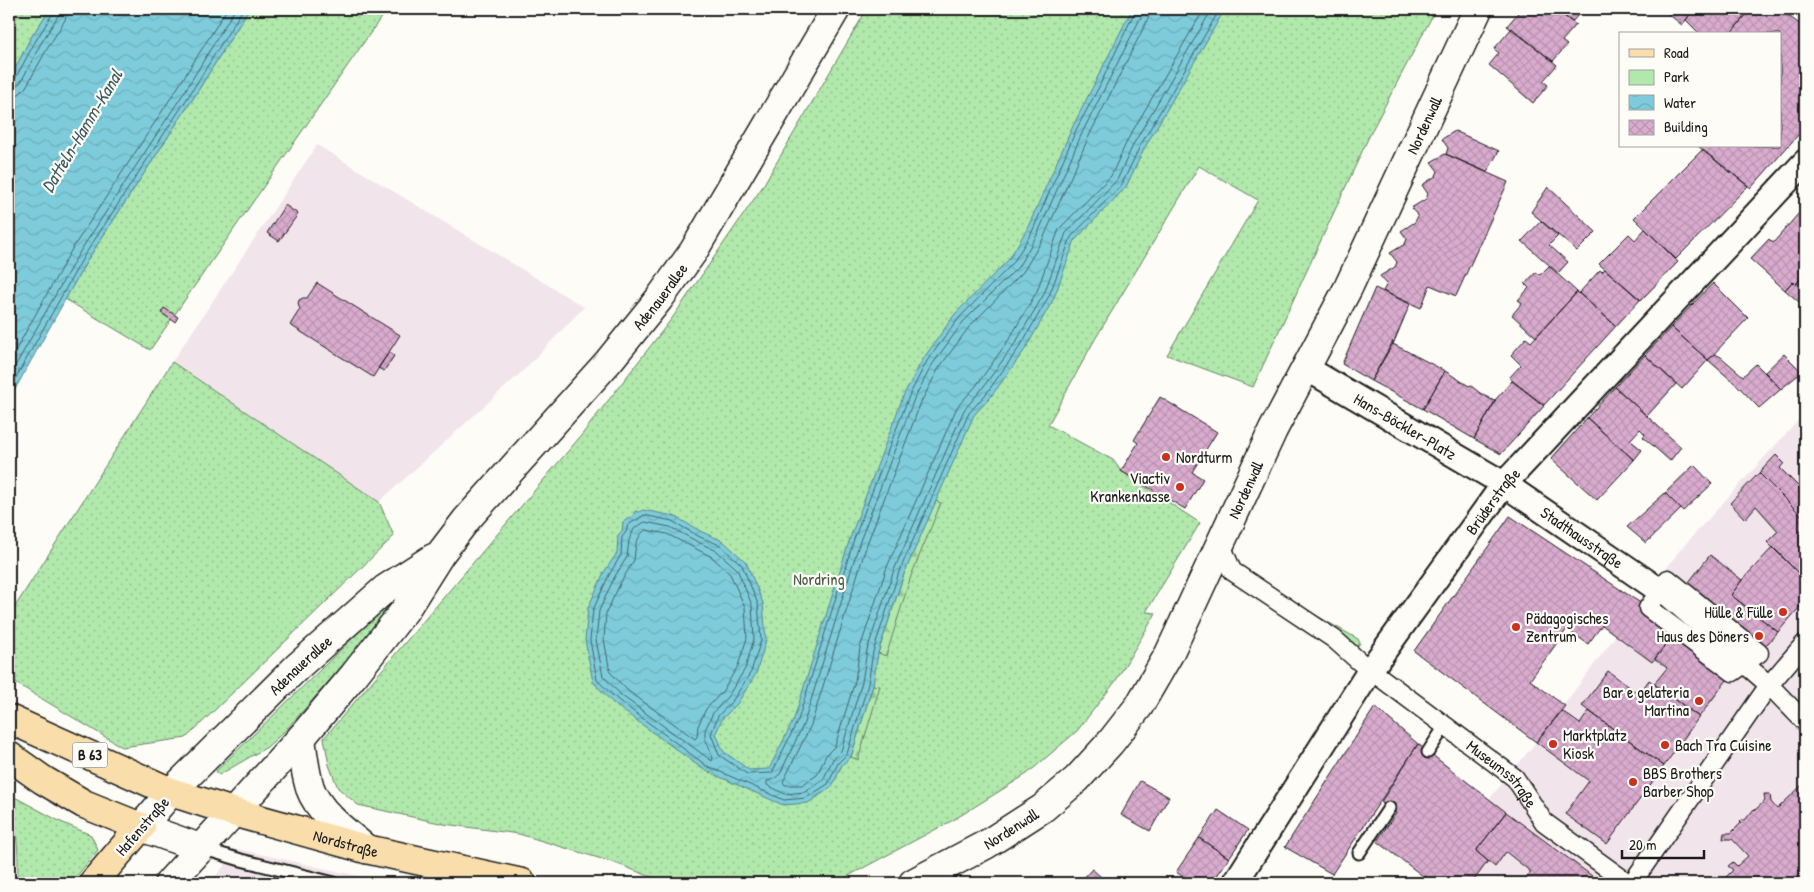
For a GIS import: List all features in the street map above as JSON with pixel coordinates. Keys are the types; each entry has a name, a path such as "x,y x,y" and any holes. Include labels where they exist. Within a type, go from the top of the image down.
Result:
{"main road":[{"name":"Adenauerallee","path":"233,812 301,738 354,675 405,610 441,553 467,519 608,362 659,299 688,260 836,9"},
{"name":"Nordenwall","path":"913,883 987,844 1043,808 1077,779 1110,743 1139,706 1168,654 1275,425 1348,288 1478,9"},
{"name":"Adenauerallee","path":"171,792 297,667 385,589 441,553"},
{"name":"B 63","path":"9,719 171,792"},
{"path":"301,738 311,790 320,805 336,823 366,849"},
{"path":"9,756 43,780 84,804 200,848"},
{"name":"Nordstraße","path":"171,792 233,812 366,849 522,883"},
{"name":"Hafenstraße","path":"93,883 171,792"},
{"path":"169,883 233,812"}],"street":[{"name":"Brüderstraße","path":"1235,883 1371,669 1504,484 1805,162"},
{"name":"Hans-Böckler-Platz","path":"1306,368 1504,484"},
{"name":"Stadthausstraße","path":"1504,484 1659,590"},
{"path":"1220,542 1232,571 1334,639 1361,663 1371,669"},
{"path":"1668,579 1759,653 1744,664 1733,672 1648,608 1668,579"},
{"path":"1632,883 1769,685 1805,643"},
{"path":"1744,664 1769,685 1805,722"},
{"name":"Museumsstraße","path":"1371,669 1514,778 1544,822 1628,883"}],"lane":[{"path":"1428,752 1445,726"},
{"path":"1359,853 1389,808"},
{"path":"200,848 334,883"}],"shaded area":[{"path":"317,145 584,307 524,370 379,502 172,362"},
{"path":"1805,413 1805,883 1421,883 1536,742 1680,550"},
{"path":"238,849 390,883 210,883"}],"green space":[{"path":"9,9 50,9 30,39 9,81"},
{"path":"249,9 387,9 150,350 65,299 88,259"},
{"name":"Nordring","path":"867,9 1436,9 1372,130 1253,387 1167,355 1258,200 1199,166 1094,341 1048,425 1113,460 1121,471 1200,523 1146,612 1156,613 1115,682 1077,731 1027,774 955,819 835,883 664,883 615,863 519,834 444,824 358,805 338,788 329,765 324,738 580,437 673,317 761,189"},
{"path":"172,362 379,502 394,536 186,738 122,747 9,679 9,616"},
{"path":"935,501 941,503 911,576 886,656 878,653 904,574"},
{"path":"1269,589 1358,639 1360,643 1354,651"},
{"path":"392,600 397,604 286,730 267,747 219,775 216,771"},
{"path":"873,685 880,686 858,760 851,757"},
{"path":"9,794 61,822 91,835 98,850 71,883 17,883 17,844"}],"water":[{"name":"Datteln-Hamm-Kanal","path":"50,9 249,9 88,259 9,400 9,81 30,39"},
{"path":"1132,9 1225,9 1144,149 1126,187 1075,240 1054,298 1026,348 990,398 974,415 904,574 878,653 873,685 851,757 842,765 832,787 808,803 783,805 704,770 614,704 593,682 585,640 588,608 604,572 617,553 618,535 622,531 623,522 634,515 635,511 643,510 674,516 702,532 723,541 746,562 763,603 766,640 756,674 737,704 722,719 716,733 723,751 749,770 769,769 794,719 850,538 904,394 923,359 955,314 1009,259 1027,229 1073,126"}],"building":[{"path":"1513,9 1555,9 1576,25 1562,41 1567,45 1553,61 1507,26 1518,13"},
{"path":"1555,9 1583,9 1572,22"},
{"path":"1662,9 1694,9 1682,25"},
{"path":"1694,9 1751,9 1732,32 1698,32 1686,20"},
{"path":"1751,9 1779,9 1805,28 1805,127 1751,188 1701,148 1782,148 1782,32 1732,32"},
{"path":"1512,28 1557,65 1543,81 1548,85 1533,103 1489,65 1499,53 1494,49"},
{"path":"1455,131 1499,151 1487,172 1446,154 1448,148 1442,139"},
{"path":"1702,150 1748,186 1676,259 1634,218"},
{"path":"1445,154 1508,182 1456,296 1430,285 1421,308 1383,291 1387,284 1380,276 1395,267 1397,262 1390,253 1405,244 1407,239 1401,231 1415,222 1418,216 1411,208 1426,199 1428,194 1422,185 1436,176 1438,171 1431,162"},
{"path":"1548,187 1596,232 1577,251 1531,212"},
{"path":"285,205 298,214 279,241 267,233"},
{"path":"1805,206 1805,274 1796,284 1792,282 1785,290 1750,259 1769,239 1773,243"},
{"path":"1541,221 1558,236 1549,245 1568,262 1558,273 1522,241"},
{"path":"1645,229 1678,262 1641,300 1599,264 1629,234 1635,240"},
{"path":"1549,266 1577,292 1536,337 1512,315 1522,303 1518,300 1529,288 1525,284 1536,272 1540,275"},
{"path":"1605,269 1640,300 1616,326 1579,293 1600,270 1602,272"},
{"path":"1805,274 1805,307 1785,290 1792,282 1796,284"},
{"path":"317,283 400,335 373,377 290,325 300,309 299,300 307,298"},
{"path":"1713,283 1748,318 1708,360 1671,327"},
{"path":"1375,288 1410,304 1394,342 1371,381 1342,364"},
{"path":"1577,292 1616,326 1544,405 1509,378 1521,365 1511,355 1526,338 1531,342"},
{"path":"164,308 178,317 175,322 161,313"},
{"path":"1671,327 1708,360 1682,389 1645,355"},
{"path":"1393,341 1393,344 1445,371 1423,409 1371,381"},
{"path":"389,352 394,356 384,371 378,368"},
{"path":"1715,354 1743,376 1756,364 1781,389 1759,408 1739,387 1708,360"},
{"path":"1784,354 1802,372 1781,389 1765,372"},
{"path":"1645,355 1676,384 1647,416 1615,387"},
{"path":"1445,371 1494,401 1496,400 1474,439 1423,409"},
{"path":"1512,381 1544,406 1501,454 1474,439 1496,399"},
{"path":"1615,387 1681,447 1670,461 1643,437 1645,434 1640,429 1630,440 1642,450 1634,460 1587,418"},
{"name":"Nordturm","path":"1160,397 1217,432 1192,472 1203,479 1185,509 1121,471 1138,443 1134,440"},
{"path":"1587,418 1634,460 1597,500 1551,459"},
{"path":"1776,455 1784,463 1780,468 1805,493 1805,519 1759,473"},
{"path":"1694,465 1712,484 1683,511 1665,493"},
{"path":"1759,473 1805,519 1805,580 1767,542 1778,531 1756,506 1745,519 1730,503"},
{"path":"1665,493 1681,509 1646,543 1627,527"},
{"name":"Pädagogisches Zentrum","path":"1510,516 1648,608 1677,630 1652,662 1602,625 1588,644 1567,629 1530,680 1565,706 1536,742 1414,651"},
{"path":"1773,547 1805,580 1805,601 1778,632 1731,595 1742,580"},
{"path":"1710,555 1742,580 1731,595 1778,632 1759,653 1682,591"},
{"path":"1677,630 1733,672 1699,717 1654,684 1667,668 1655,659"},
{"path":"1608,671 1639,694 1649,680 1699,717 1664,766 1582,706"},
{"path":"1375,707 1418,744 1332,874 1285,847"},
{"path":"1562,711 1580,724 1589,711 1664,766 1607,844 1565,814 1589,781 1536,742"},
{"path":"1418,744 1506,812 1476,851 1488,861 1472,883 1432,883 1377,841 1396,813 1381,802"},
{"path":"1140,781 1169,797 1150,831 1121,815"},
{"path":"1801,786 1805,787 1805,883 1720,883 1733,870 1728,866 1733,862 1737,866 1748,856 1732,839 1723,839 1724,833 1731,833 1742,820 1745,820 1754,809 1765,801 1764,794 1770,794 1771,802 1777,809"},
{"path":"1218,810 1248,830 1229,858 1199,838"},
{"path":"1506,812 1592,876 1586,883 1523,883 1531,872 1506,852 1495,867 1476,851"},
{"path":"1199,838 1229,858 1212,883 1193,883 1176,872"},
{"path":"1092,869 1108,883 1079,883"},
{"path":"1716,878 1720,883 1713,883 1712,882"}],"place":[{"name":"Nordturm","path":"1166,457"},
{"name":"Viactiv Krankenkasse","path":"1180,487"},
{"name":"Hülle & Fülle","path":"1783,612"},
{"name":"Pädagogisches Zentrum","path":"1516,627"},
{"name":"Haus des Döners","path":"1759,636"},
{"name":"Bar e gelateria Martina","path":"1699,701"},
{"name":"Marktplatz Kiosk","path":"1553,744"},
{"name":"Bach Tra Cuisine","path":"1665,745"},
{"name":"BBS Brothers Barber Shop","path":"1633,782"}]}
